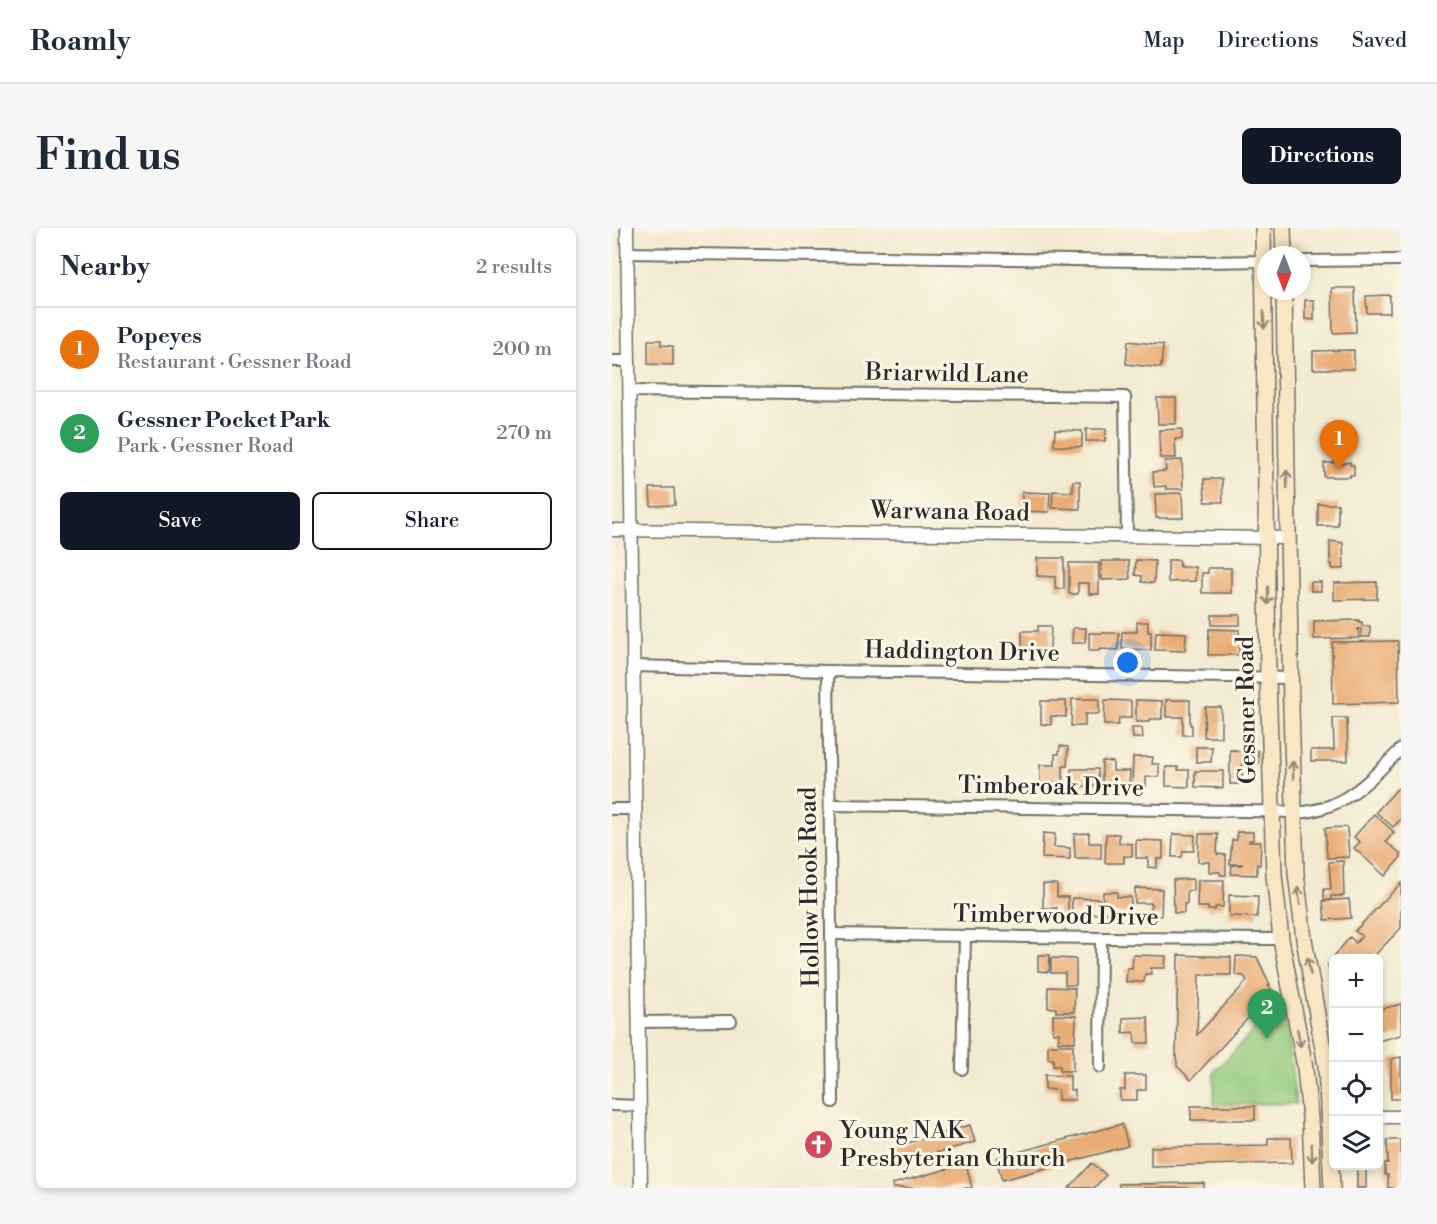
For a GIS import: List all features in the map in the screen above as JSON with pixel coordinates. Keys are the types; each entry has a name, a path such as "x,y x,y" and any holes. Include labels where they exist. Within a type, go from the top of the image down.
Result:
{"main road":[{"name":"Gessner Road","path":"1263,228 1264,246"},
{"path":"1283,228 1284,246"},
{"name":"Gessner Road","path":"1265,300 1268,678 1274,875 1281,939 1305,1068 1313,1188"},
{"name":"Gessner Road","path":"1284,300 1290,678 1296,873 1304,939 1326,1066 1331,1116"},
{"name":"Gessner Road","path":"1332,1170 1332,1188"}],"street":[{"path":"627,228 640,1188"},
{"path":"628,253 1257,261"},
{"path":"1311,261 1401,260"},
{"path":"612,361 629,361"},
{"name":"Briarwild Lane","path":"630,391 1125,397 1127,536"},
{"name":"Warwana Road","path":"612,530 1288,538"},
{"name":"Haddington Drive","path":"633,666 828,672 1290,678"},
{"name":"Hollow Hook Road","path":"828,672 833,1102"},
{"name":"Timberoak Drive","path":"830,805 1305,812 1325,808 1347,797 1401,748"},
{"path":"612,809 635,809"},
{"name":"Timberwood Drive","path":"831,934 1281,939"},
{"path":"962,1069 965,936"},
{"path":"1100,1067 1101,938"},
{"path":"638,1022 731,1021"},
{"path":"612,1105 639,1106"},
{"path":"1383,1117 1401,1117"},
{"path":"1310,1118 1329,1118"}],"green space":[{"path":"1284,1012 1296,1104 1214,1104 1214,1072 1267,1017"}],"building":[{"path":"1332,288 1355,288 1356,332 1333,333"},
{"path":"1390,295 1390,313 1367,313 1366,296"},
{"path":"1305,300 1314,300 1314,320 1305,319"},
{"path":"648,340 661,340 661,345 673,346 673,365 648,364"},
{"path":"1128,341 1163,345 1161,368 1126,364"},
{"path":"1354,350 1354,369 1313,369 1313,351"},
{"path":"1157,398 1176,398 1176,424 1158,424"},
{"path":"1086,429 1106,429 1105,441 1086,441"},
{"path":"1182,429 1182,439 1175,439 1176,458 1160,458 1159,430"},
{"path":"1055,430 1082,431 1082,447 1054,446"},
{"path":"1182,460 1183,489 1166,489 1166,486 1154,487 1153,472 1166,471 1165,461"},
{"path":"1334,461 1341,461 1341,464 1350,462 1350,465 1354,465 1354,475 1324,477 1324,463 1334,463"},
{"path":"1204,479 1222,479 1223,502 1205,502"},
{"path":"1073,481 1080,481 1080,509 1052,508 1053,491 1073,492"},
{"path":"650,488 674,488 675,505 651,506"},
{"path":"1022,492 1050,493 1049,512 1022,511"},
{"path":"1182,493 1183,518 1156,518 1155,494"},
{"path":"1318,504 1338,504 1338,526 1318,526"},
{"path":"1330,541 1343,543 1344,569 1332,569"},
{"path":"1037,558 1064,558 1064,589 1055,589 1055,577 1037,576"},
{"path":"1136,560 1155,561 1154,583 1142,582 1142,576 1135,575"},
{"path":"1168,560 1179,560 1180,567 1195,567 1195,581 1168,582"},
{"path":"1101,561 1129,561 1130,579 1102,580"},
{"path":"1069,563 1099,563 1099,594 1089,594 1089,583 1078,583 1078,594 1069,594"},
{"path":"1208,568 1231,568 1231,593 1202,593 1202,573 1208,573"},
{"path":"1311,582 1321,582 1321,591 1311,591"},
{"path":"1377,582 1377,599 1334,600 1334,583"},
{"path":"1212,615 1240,615 1240,625 1212,625"},
{"path":"1359,620 1362,626 1370,626 1370,637 1361,637 1361,629 1358,629 1359,638 1314,639 1314,621"},
{"path":"1137,622 1148,622 1148,632 1151,632 1151,650 1122,649 1122,632 1137,632"},
{"path":"1038,626 1051,626 1050,649 1022,649 1022,631 1038,631"},
{"path":"1073,628 1086,628 1085,643 1072,643"},
{"path":"1209,629 1239,630 1239,636 1247,637 1247,648 1239,648 1239,655 1208,655"},
{"path":"1156,632 1186,633 1185,651 1155,650"},
{"path":"1089,633 1119,633 1118,650 1089,651"},
{"path":"1398,641 1399,702 1333,704 1332,642"},
{"path":"1072,699 1099,699 1099,714 1085,714 1085,726 1071,726"},
{"path":"1105,700 1131,701 1131,718 1119,718 1118,725 1104,725"},
{"path":"1136,700 1162,701 1162,719 1136,722"},
{"path":"1166,700 1190,700 1192,735 1183,735 1183,717 1166,717"},
{"path":"1041,701 1066,701 1066,717 1051,716 1051,725 1041,724"},
{"path":"1205,707 1221,707 1221,737 1204,737"},
{"path":"1333,718 1347,718 1348,761 1311,761 1311,750 1334,750"},
{"path":"1132,728 1142,728 1143,738 1133,738"},
{"path":"1060,746 1068,747 1067,766 1063,766 1063,783 1040,783 1040,765 1055,765 1055,754 1059,754"},
{"path":"1196,747 1212,747 1211,762 1196,762"},
{"path":"1230,750 1258,751 1258,763 1242,762 1242,784 1230,784"},
{"path":"1133,757 1153,757 1152,764 1159,764 1159,777 1146,777 1146,787 1132,787"},
{"path":"1102,761 1113,762 1113,771 1130,771 1129,785 1102,785"},
{"path":"1166,767 1189,770 1189,787 1166,786"},
{"path":"1071,769 1098,769 1098,786 1071,786"},
{"path":"1195,771 1223,771 1223,788 1195,787"},
{"path":"1398,788 1401,791 1401,819 1393,827 1376,812"},
{"path":"1374,814 1394,832 1386,842 1401,854 1385,876 1354,848 1360,842 1354,837"},
{"path":"1347,827 1349,857 1327,858 1325,828"},
{"path":"1237,832 1253,832 1253,840 1249,842 1261,842 1257,875 1231,874 1232,865 1242,865 1230,864 1232,840 1237,840"},
{"path":"1043,833 1055,834 1054,847 1070,848 1070,859 1042,858"},
{"path":"1089,833 1089,843 1101,843 1101,858 1075,858 1074,834"},
{"path":"1106,834 1119,834 1119,843 1132,844 1132,856 1124,856 1124,863 1105,863"},
{"path":"1173,834 1195,835 1194,851 1183,851 1182,857 1172,857"},
{"path":"1199,834 1218,834 1217,854 1226,855 1226,875 1220,875 1220,872 1209,872 1209,862 1198,862"},
{"path":"1136,840 1163,841 1163,859 1157,859 1157,868 1148,867 1148,858 1136,858"},
{"path":"1343,861 1344,896 1331,896 1331,900 1324,900 1324,889 1331,889 1329,862"},
{"path":"1193,879 1193,891 1187,891 1184,913 1174,913 1173,880"},
{"path":"1198,880 1224,880 1223,907 1208,910 1208,907 1197,907"},
{"path":"1401,883 1401,928 1376,954 1336,954 1350,937 1356,943 1362,936 1355,931"},
{"path":"1043,884 1057,884 1057,897 1068,897 1068,914 1057,914 1057,908 1043,908"},
{"path":"1135,888 1162,889 1161,916 1150,916 1151,903 1135,903"},
{"path":"1103,892 1117,892 1117,897 1131,897 1131,913 1103,913"},
{"path":"1229,895 1258,896 1257,917 1229,916"},
{"path":"1072,898 1100,899 1100,914 1072,913"},
{"path":"1349,899 1351,918 1325,920 1323,901"},
{"path":"1038,955 1050,955 1049,972 1038,971"},
{"path":"1133,955 1166,956 1165,968 1151,968 1151,974 1145,974 1144,982 1126,982 1127,968 1132,968"},
{"path":"1178,955 1231,957 1231,975 1199,975 1197,1035 1247,981 1244,976 1235,975 1236,956 1257,957 1270,985 1268,986 1273,991 1191,1080 1177,1066 1176,1059"},
{"path":"1051,958 1076,959 1076,985 1065,985 1065,973 1051,973"},
{"path":"1048,987 1075,988 1074,1012 1056,1012 1056,1008 1048,1008"},
{"path":"1401,1004 1401,1035 1383,1040 1383,1009"},
{"path":"1053,1015 1076,1016 1075,1042 1058,1042 1059,1033 1053,1033"},
{"path":"1148,1017 1149,1043 1135,1043 1134,1032 1123,1033 1123,1018"},
{"path":"1048,1045 1073,1045 1073,1071 1060,1071 1060,1066 1053,1066 1053,1059 1048,1059"},
{"path":"1401,1057 1401,1099 1391,1099 1391,1059"},
{"path":"1045,1075 1070,1076 1070,1090 1075,1090 1075,1100 1058,1100 1058,1090 1045,1089"},
{"path":"1125,1075 1146,1075 1146,1090 1137,1090 1137,1100 1120,1100 1120,1090 1125,1090"},
{"path":"1191,1106 1255,1106 1255,1120 1191,1120"},
{"path":"1122,1124 1128,1146 1002,1180 996,1158"},
{"path":"970,1125 975,1142 895,1164 890,1148"},
{"path":"1268,1138 1291,1138 1292,1163 1151,1166 1151,1147 1268,1145"},
{"path":"1387,1140 1401,1140 1401,1188 1388,1188 1388,1175 1385,1175 1385,1163 1388,1163"},
{"path":"1092,1163 1106,1175 1094,1188 1069,1188"},
{"path":"966,1164 972,1188 893,1188 892,1184"},
{"path":"1357,1170 1366,1170 1366,1188 1357,1188"},
{"path":"1204,1183 1204,1188 1119,1188 1119,1184"}],"place":[{"name":"Popeyes","path":"1339,470"},
{"name":"Gessner Pocket Park","path":"1267,1039"},
{"name":"Young NAK Presbyterian Church","path":"819,1145"}]}
